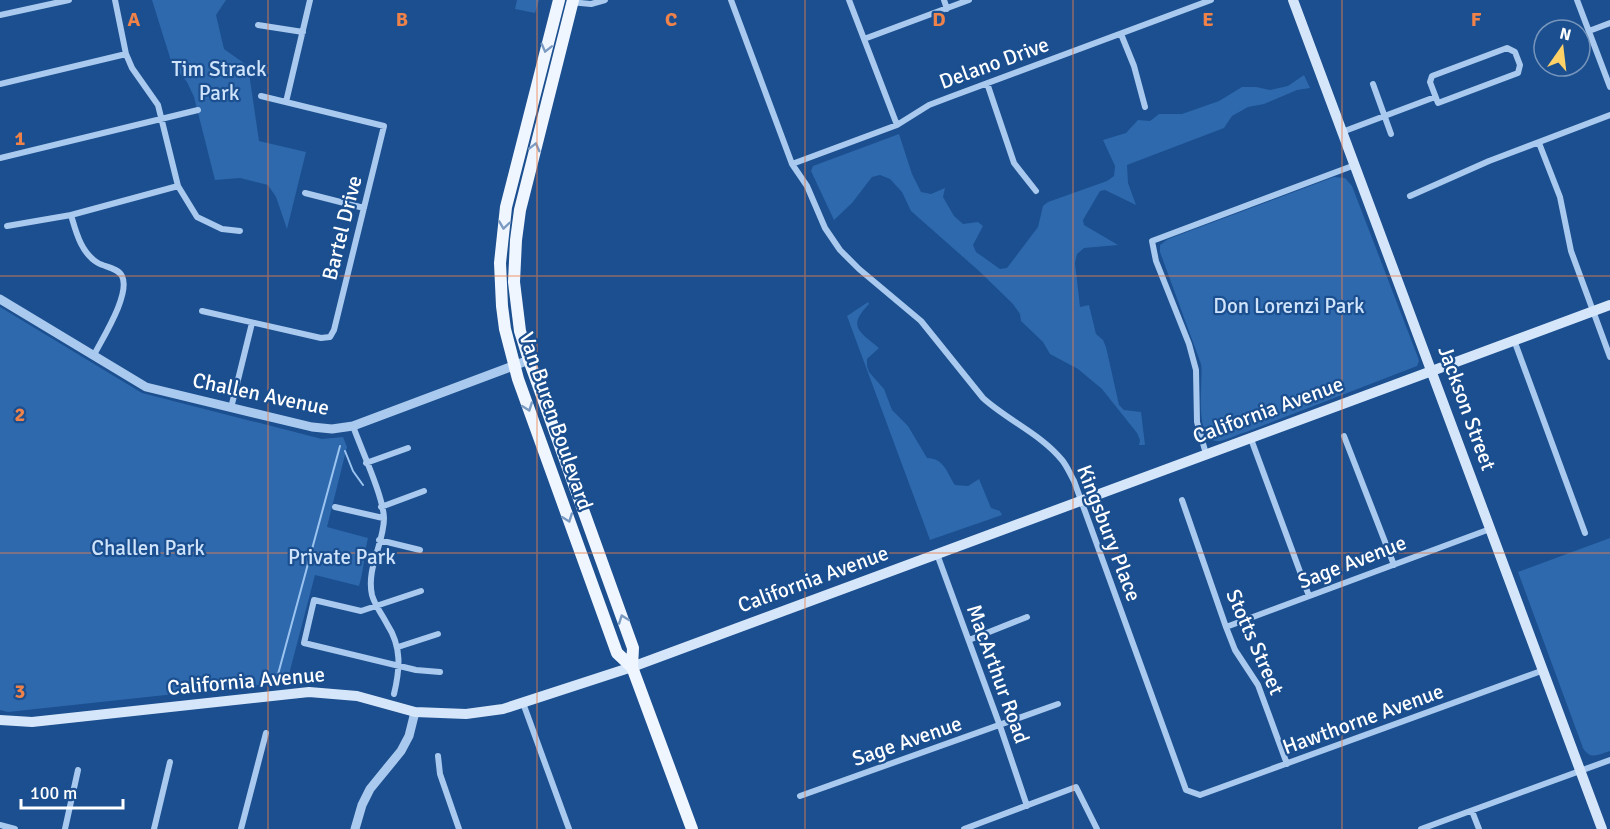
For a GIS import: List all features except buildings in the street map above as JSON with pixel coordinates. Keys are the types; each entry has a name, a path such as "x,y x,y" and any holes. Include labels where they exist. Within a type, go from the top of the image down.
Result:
{"main road":[{"name":"Jackson Street","path":"1293,0 1602,829"},
{"name":"Van Buren Boulevard","path":"567,1 517,162 504,222 500,275 505,329 514,366 617,653 632,667"},
{"name":"Van Buren Boulevard","path":"567,1 519,216 514,263 519,322 529,360 633,648 632,667 692,829"},
{"path":"517,162 523,166 516,202 519,216"},
{"path":"500,275 506,276 509,282 512,311 519,322"},
{"name":"California Avenue","path":"0,720 32,722 309,692 357,696 415,712 466,714 503,709 632,667 1610,304"}],"street":[{"path":"0,15 69,0"},
{"path":"115,0 126,54 132,68 158,105 178,186 197,217 222,229 240,231"},
{"path":"261,96 286,102 310,0"},
{"path":"567,1 591,4 605,0"},
{"name":"Kingsbury Place","path":"731,0 792,165 807,186 825,228 840,250 921,321 987,402 1046,445 1062,460 1074,481 1186,790 1192,794"},
{"path":"849,0 897,125"},
{"path":"944,0 947,9"},
{"path":"864,39 969,0"},
{"name":"Delano Drive","path":"792,165 897,125 929,105 1211,0"},
{"path":"1577,0 1584,18"},
{"path":"1592,30 1610,23"},
{"path":"258,25 303,32"},
{"path":"1121,34 1134,66 1145,107"},
{"path":"1592,39 1610,87"},
{"path":"1507,48 1515,52 1520,65 1518,73 1438,103 1435,97 1430,82 1432,76 1507,48"},
{"path":"0,84 126,54"},
{"path":"987,83 1014,163 1036,191"},
{"path":"1373,84 1390,134"},
{"path":"1342,132 1435,97"},
{"name":"Bartel Drive","path":"252,323 321,338 330,337 384,126 286,102"},
{"path":"0,158 198,110"},
{"path":"1410,196 1489,161 1610,116"},
{"path":"1539,143 1560,197 1571,250 1610,357"},
{"path":"1206,453 1197,422 1196,370 1189,344 1156,261 1152,241 1355,165"},
{"path":"7,226 71,215 178,186"},
{"path":"305,193 363,208"},
{"path":"71,215 85,252 96,262 118,271 123,277 124,285 117,312 94,355"},
{"name":"Challen Avenue","path":"0,299 146,387 312,427 332,429 353,426 529,360"},
{"path":"202,311 252,323 231,408"},
{"path":"1514,340 1585,533"},
{"path":"353,426 383,518 371,579 372,594 398,647 400,666 394,694"},
{"path":"1344,436 1394,565"},
{"path":"1251,439 1309,596"},
{"path":"366,463 408,448"},
{"path":"381,507 424,492"},
{"name":"Stotts Street","path":"1182,500 1226,627 1236,650 1258,685 1287,764"},
{"path":"335,507 383,518"},
{"name":"Sage Avenue","path":"1226,627 1490,529"},
{"path":"379,540 420,550"},
{"name":"MacArthur Road","path":"937,554 1000,726 1026,806"},
{"path":"421,591 360,610 314,600 304,643 400,666 440,672"},
{"path":"969,640 1027,618"},
{"path":"398,647 438,634"},
{"name":"Hawthorne Avenue","path":"1192,794 1200,795 1544,670"},
{"path":"523,703 569,829"},
{"name":"Sage Avenue","path":"800,796 1058,704"},
{"path":"355,829 370,789 401,752 409,736 415,712"},
{"path":"241,829 266,733"},
{"path":"438,756 440,774 459,829"},
{"path":"1421,829 1610,760"},
{"path":"154,829 170,762"},
{"path":"65,829 78,770"},
{"path":"964,829 979,827 1026,806 1076,788 1097,829"},
{"path":"1472,811 1479,829"},
{"path":"0,825 15,829"}],"green space":[{"name":"Tim Strack Park","path":"152,0 226,0 216,15 224,49 248,66 259,141 306,152 287,229 276,197 268,185 240,178 215,180 194,97 187,82 172,64"},
{"path":"517,0 539,0 535,13 515,9"},
{"path":"1304,75 1310,88 1297,90 1264,104 1248,107 1232,116 1224,128 1127,165 1128,183 1136,205 1105,190 1100,191 1083,220 1084,225 1118,245 1084,248 1077,254 1075,263 1080,307 1089,305 1096,334 1103,340 1106,347 1119,405 1124,410 1141,412 1145,445 1139,445 1140,440 1137,433 1102,389 1078,369 1050,354 1043,342 1021,321 1020,314 1013,304 911,211 902,192 890,179 880,175 872,177 852,203 834,220 811,171 813,166 899,134 912,174 921,192 931,194 945,188 943,197 954,216 963,224 978,222 983,226 973,245 976,252 1000,269 1007,268 1038,227 1043,206 1048,202 1107,181 1114,176 1115,166 1103,140 1126,133 1138,120 1150,121 1159,114 1182,114 1219,101 1242,87 1270,90 1288,86"},
{"name":"Don Lorenzi Park","path":"1334,177 1345,178 1352,186 1417,355 1419,361 1417,366 1229,438 1219,441 1211,439 1205,432 1202,422 1201,364 1160,252 1160,245 1168,239"},
{"path":"868,302 857,324 861,333 879,348 867,359 867,366 869,372 884,389 892,410 908,426 927,458 941,463 955,485 968,486 979,479 991,508 1000,511 1002,515 930,540 847,316"},
{"name":"Challen Park","path":"0,307 142,393 322,439 343,437 347,447 327,527 368,538 361,580 359,586 315,575 287,682 8,712 0,710"},
{"path":"1610,538 1610,751 1591,755 1583,748 1518,572"}],"waterway":[{"path":"277,678 340,446"},
{"path":"345,451 353,471 363,485"}],"park label":[{"name":"Private Park","path":"342,557"}]}
